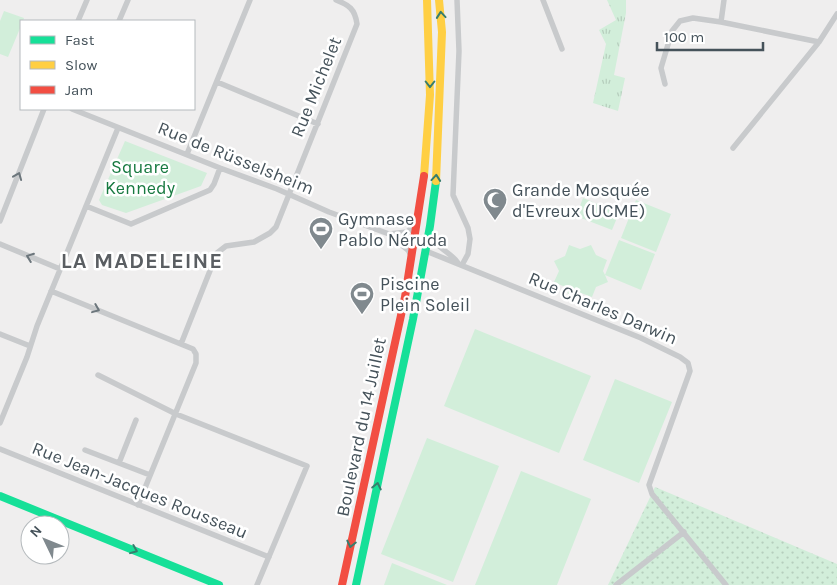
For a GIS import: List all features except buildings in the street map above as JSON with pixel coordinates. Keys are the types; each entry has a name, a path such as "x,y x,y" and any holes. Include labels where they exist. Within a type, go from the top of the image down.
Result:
{"main road":[{"name":"Boulevard du 14 Juillet","path":"342,585 406,297 415,246 426,161 430,95 427,0"},
{"name":"Boulevard du 14 Juillet","path":"356,585 412,326 430,226 436,182 438,143 442,32 439,0"},
{"path":"415,246 426,251"},
{"path":"0,496 202,582 219,585"}],"street":[{"path":"78,20 87,0"},
{"path":"119,20 128,0"},
{"path":"187,154 250,0"},
{"name":"Rue Michelet","path":"181,344 217,253 226,246 254,242 270,233 276,227 357,24 356,15 348,4 336,0"},
{"path":"457,0 459,50 453,195 468,228 470,239 468,254 460,264"},
{"path":"543,0 562,50"},
{"path":"721,22 724,0"},
{"path":"733,148 819,42 837,14"},
{"path":"665,84 661,68 672,31 680,21 693,18 721,22 819,42"},
{"path":"217,82 318,124"},
{"path":"0,221 44,110"},
{"name":"Rue de Rüsselsheim","path":"74,110 289,194 415,246"},
{"path":"0,423 51,291 118,128"},
{"path":"86,206 131,224 210,190 220,168"},
{"name":"Rue de Rüsselsheim","path":"389,234 407,232 418,222"},
{"path":"430,226 433,240 460,264"},
{"path":"397,233 411,239 415,246"},
{"path":"389,234 404,246 413,257"},
{"path":"0,244 60,269"},
{"path":"426,251 460,264"},
{"name":"Rue Charles Darwin","path":"460,264 641,338 680,357 688,363 690,371 649,485 652,494 726,585"},
{"path":"51,291 193,349 197,359 138,505"},
{"path":"0,334 30,346"},
{"path":"98,375 176,414 307,466 258,585"},
{"path":"119,463 136,420"},
{"name":"Rue Jean-Jacques Rousseau","path":"0,449 269,557"},
{"path":"85,450 150,475"},
{"path":"616,585 684,532"}],"green space":[{"path":"607,0 626,0 626,13 614,75 625,78 618,111 593,103 606,44 599,30 616,20"},
{"path":"4,11 24,18 20,20 20,28 8,57 0,54 0,21"},
{"name":"Square Kennedy","path":"125,141 207,173 201,186 126,213 102,205 99,200"},
{"path":"583,198 619,213 612,230 576,216"},
{"path":"636,200 671,214 656,252 621,238"},
{"path":"619,240 655,254 641,290 605,275"},
{"path":"569,245 580,249 591,245 596,255 607,260 603,271 608,282 596,287 592,297 581,293 570,297 565,287 554,282 559,271 554,261 565,256"},
{"path":"475,329 591,376 559,453 444,406"},
{"path":"615,379 672,402 639,483 583,460"},
{"path":"427,438 499,466 453,582 381,554"},
{"path":"521,471 591,499 557,585 475,585"},
{"path":"655,487 837,564 837,585 608,585"},
{"path":"392,563 447,585 384,585"}],"traffic: fast":[{"path":"356,585 413,319 436,181"},
{"path":"0,496 219,585"}],"traffic: slow":[{"path":"424,176 430,95 427,0"},
{"path":"436,181 442,32 439,0"}],"traffic: jam":[{"path":"342,585 405,297 424,176"}],"place":[{"name":"Grande Mosquée d'Evreux (UCME)","path":"495,221"},
{"name":"Gymnase Pablo Néruda","path":"321,250"},
{"name":"Piscine Plein Soleil","path":"362,315"}],"district":[{"name":"LA MADELEINE","path":"142,260"}]}
